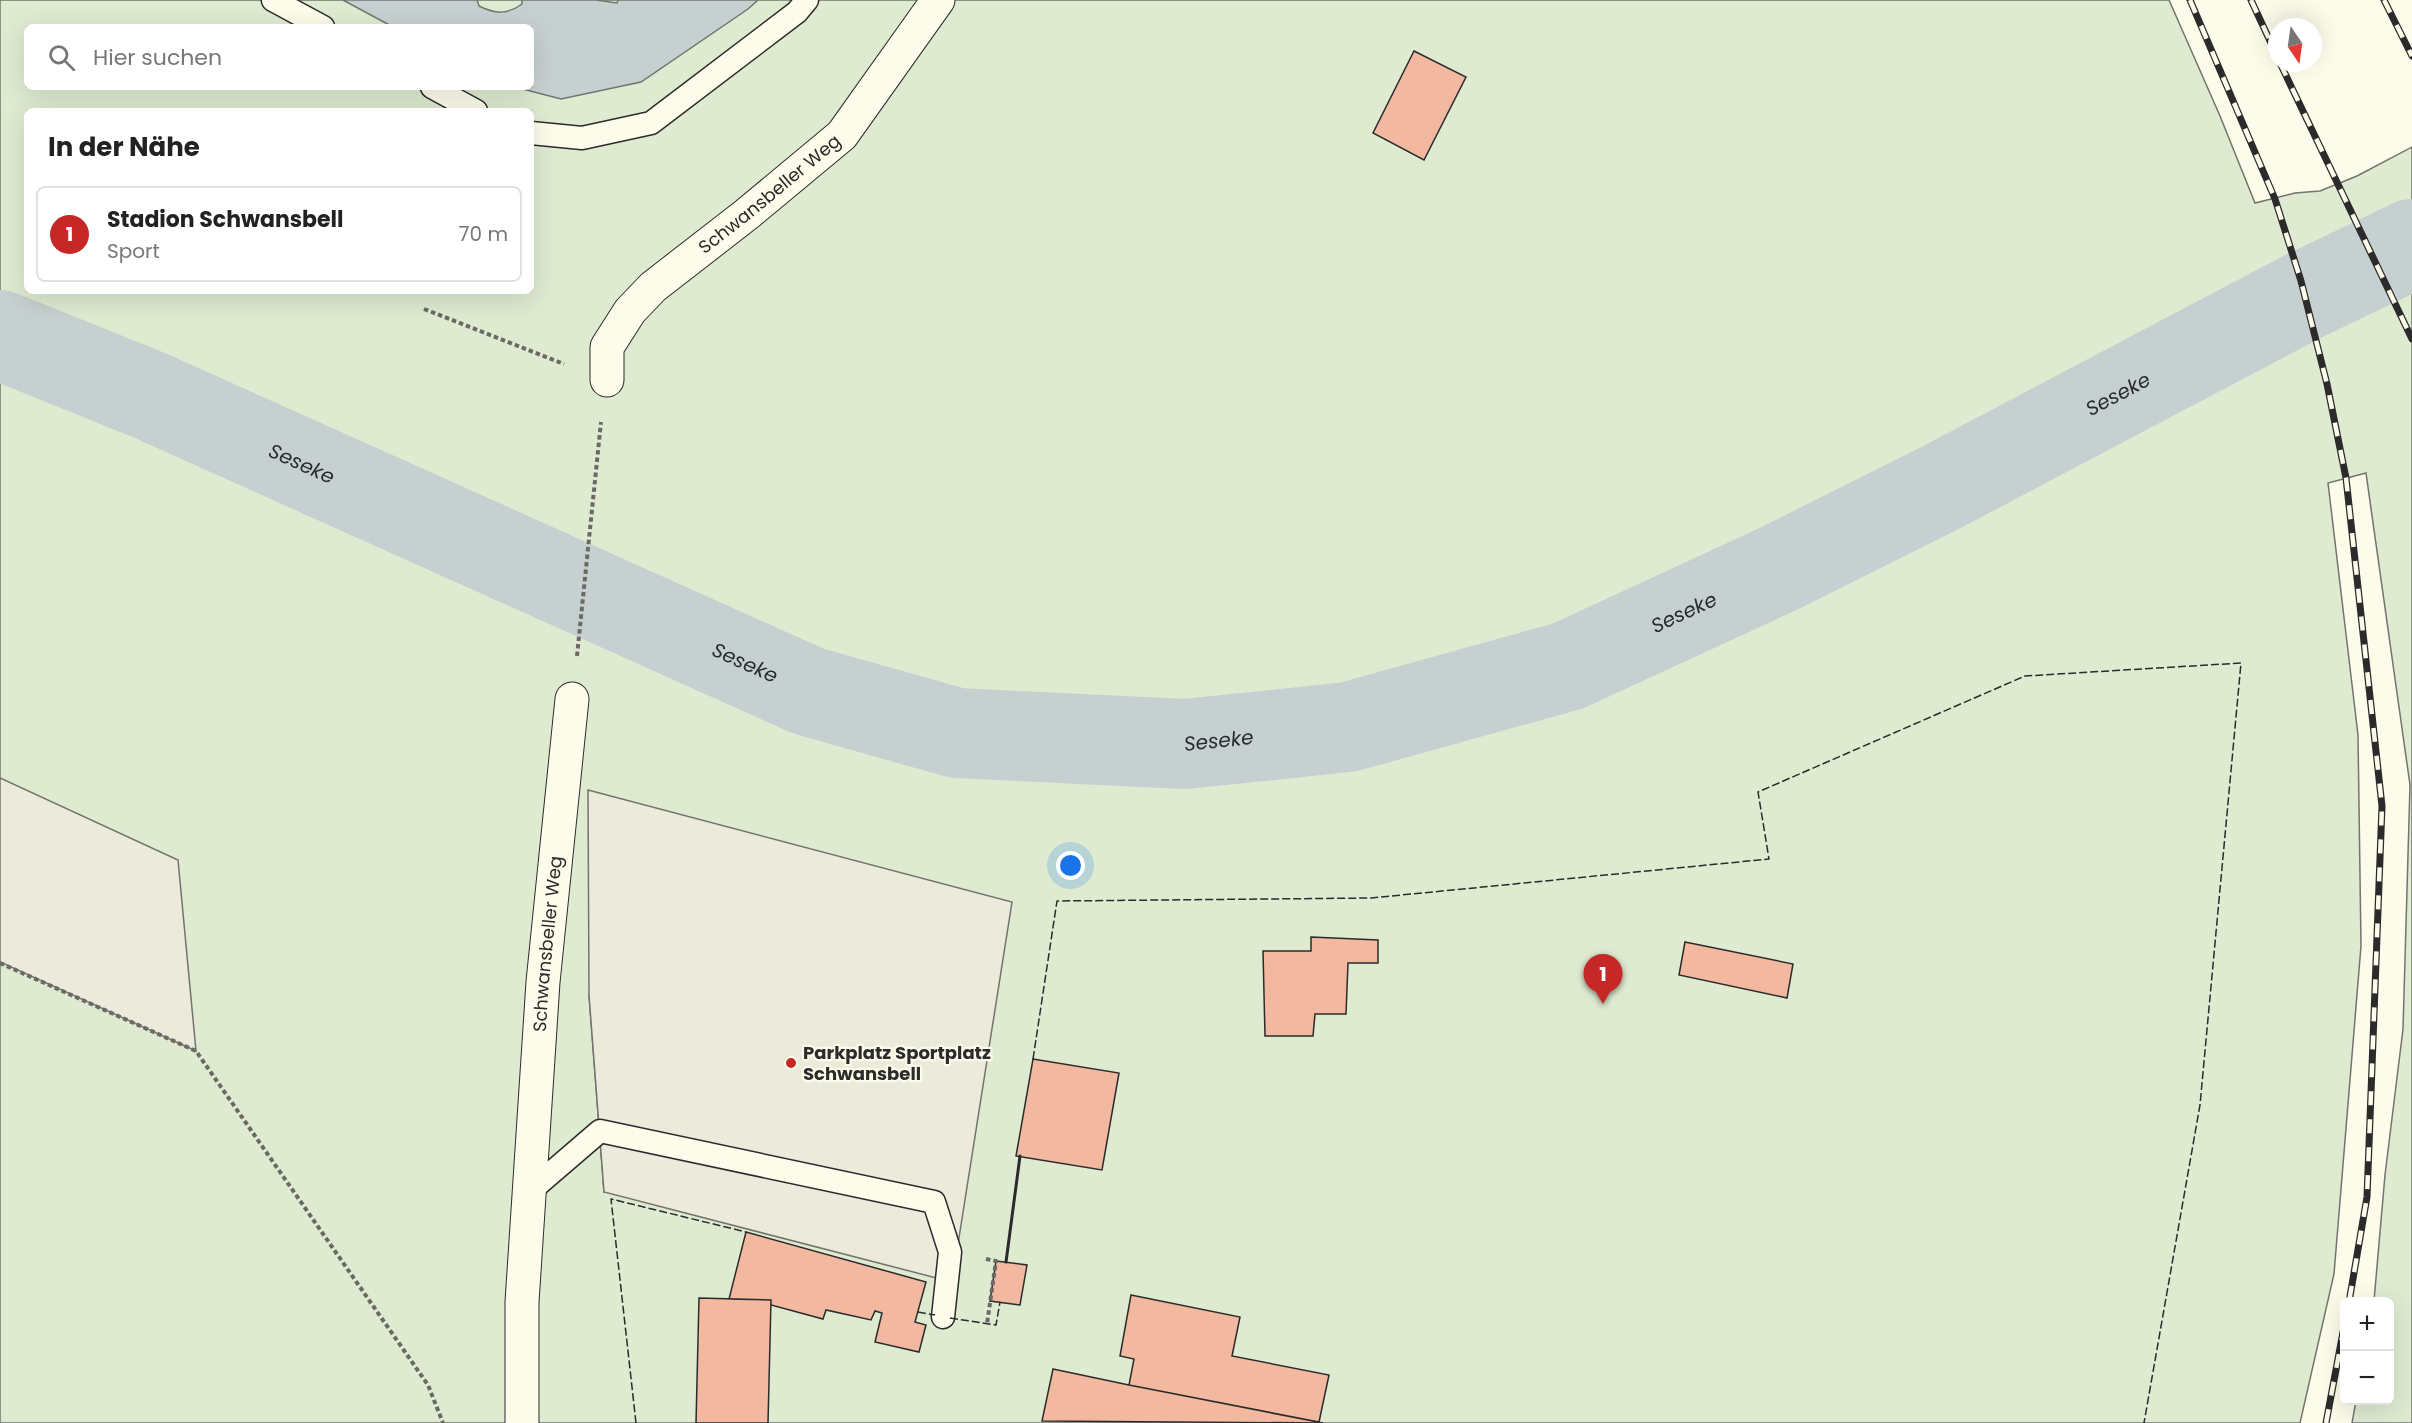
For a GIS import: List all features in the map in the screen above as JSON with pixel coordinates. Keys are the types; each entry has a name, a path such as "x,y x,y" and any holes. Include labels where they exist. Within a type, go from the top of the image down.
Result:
{"street":[{"name":"Schwansbeller Weg","path":"607,380 607,347 630,311 653,287 747,214 842,135 938,0"},
{"name":"Schwansbeller Weg","path":"522,1423 522,1302 543,982 572,699"}],"lane":[{"path":"273,0 317,24"},
{"path":"534,133 582,138 651,123 798,12 807,0"},
{"path":"438,90 470,108"},
{"path":"529,1192 600,1131 934,1202 950,1252 943,1317"}],"path":[{"path":"424,309 540,355"},
{"path":"572,699 596,468"},
{"path":"0,963 196,1050 428,1385 443,1423"}],"green space":[{"path":"0,0 2169,0 2255,203 2295,193 2320,191 2357,176 2412,147 2412,1423 2352,1423 2355,1405 2394,1405 2394,1297 2374,1297 2385,1175 2403,1029 2410,785 2366,473 2328,483 2358,735 2361,946 2334,1274 2300,1423 0,1423","holes":["1012,902 604,1192 589,995"]}],"shaded area":[{"path":"343,0 477,0 479,6 490,11 506,12 517,8 522,4 522,0 596,0 617,3 618,0 758,0 641,82 561,99 526,90 534,90 534,24 387,24"},
{"path":"0,778 178,860 196,1051 0,962"},
{"name":"Parkplatz Sportplatz Schwansbell","path":"588,790 1012,902 952,1282 604,1192 589,995"}],"building":[{"path":"1414,51 1466,77 1424,160 1373,133"},
{"path":"1311,937 1378,940 1378,963 1348,963 1346,1014 1315,1014 1313,1036 1265,1036 1263,951 1311,951"},
{"path":"1685,942 1793,964 1787,998 1679,975"},
{"path":"1033,1059 1119,1073 1102,1170 1016,1156"},
{"path":"746,1232 926,1282 915,1322 926,1325 919,1352 875,1342 882,1313 875,1311 871,1320 826,1310 823,1319 771,1305 771,1300 729,1299"},
{"path":"996,1261 1027,1265 1020,1305 990,1301"},
{"path":"1131,1295 1240,1317 1232,1356 1329,1375 1319,1422 1129,1385 1134,1359 1120,1356"},
{"path":"699,1298 771,1300 768,1423 696,1423"},
{"path":"1053,1369 1129,1385 1323,1423 1042,1421"}],"waterway":[{"name":"Seseke","path":"0,335 151,396 808,691 957,733 1185,744 1348,727 1568,666 1778,569 1940,488 2300,298 2412,244"}],"railway":[{"path":"2190,0 2275,199 2301,281 2327,384 2346,478 2382,806 2367,1197 2350,1297"},
{"path":"2251,0 2268,37"},
{"path":"2384,0 2412,56"},
{"path":"2284,72 2412,339"},
{"path":"2326,1423 2340,1348"}],"fence":[{"path":"1033,1059 1057,901 1371,898 1769,859 1758,792 2025,676 2241,663 2200,1105 2144,1423"},
{"path":"636,1423 611,1199 746,1232"},
{"path":"950,1318 996,1325 1000,1302"},
{"path":"918,1312 935,1315"}],"wall":[{"path":"1006,1262 1020,1156"}],"place":[{"name":"Stadion Schwansbell","path":"1603,1004"},
{"name":"Parkplatz Sportplatz Schwansbell","path":"791,1063"}]}
